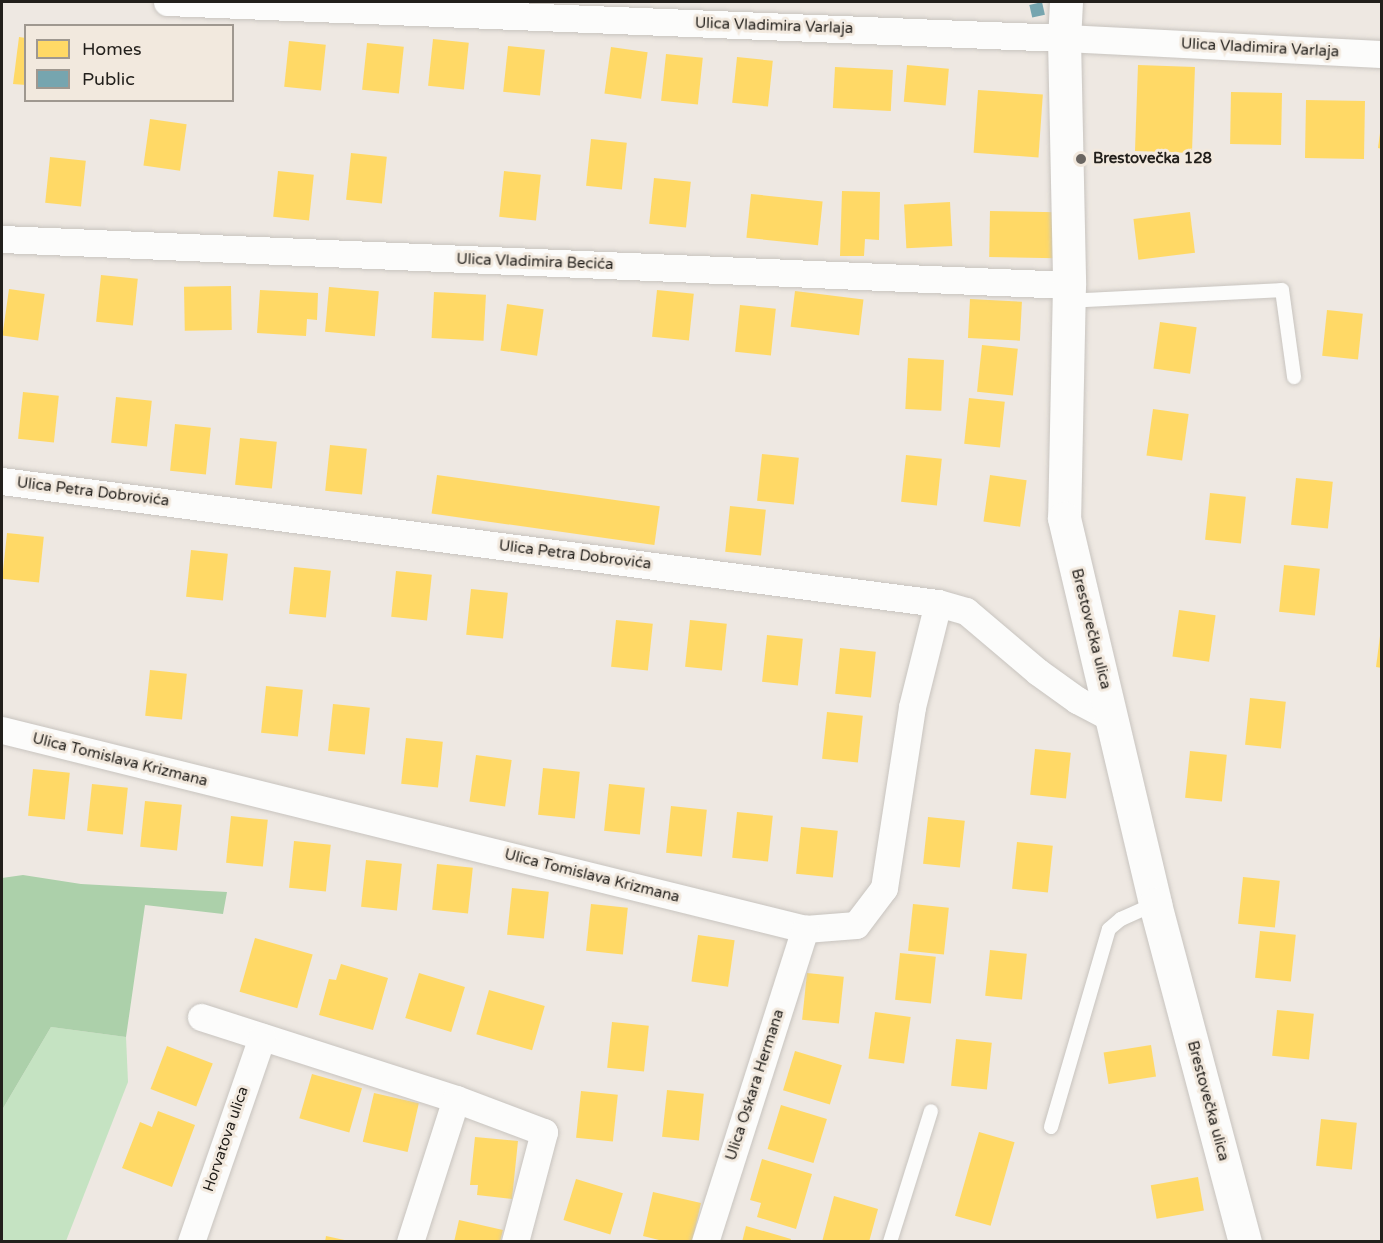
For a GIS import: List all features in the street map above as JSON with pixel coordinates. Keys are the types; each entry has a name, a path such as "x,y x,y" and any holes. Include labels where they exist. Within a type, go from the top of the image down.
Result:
{"street":[{"name":"Ulica Vladimira Varlaja","path":"167,2 1064,38 1382,54"},
{"name":"Brestovečka ulica","path":"1066,2 1064,38 1068,293 1064,518 1155,904 1245,1242"},
{"name":"Ulica Vladimira Becića","path":"2,239 1068,293"},
{"name":"Ulica Petra Dobrovića","path":"2,481 938,603 966,611 1038,672 1077,700 1113,719"},
{"name":"Ulica Tomislava Krizmana","path":"2,730 805,929 856,925 885,888 912,707 938,603"},
{"name":"Ulica Oskara Hermana","path":"705,1242 805,929"},
{"path":"201,1017 456,1100 544,1132 514,1242"},
{"name":"Horvatova ulica","path":"191,1242 262,1037"},
{"path":"410,1242 456,1100"}],"lane":[{"path":"1068,293 1282,290 1294,377"},
{"path":"1051,1127 1109,930 1121,919 1155,904"},
{"path":"890,1242 931,1111"}],"green space":[{"path":"23,875 81,884 227,892 223,914 145,905 126,1037 51,1027 2,1110 2,878"},
{"path":"51,1027 126,1037 128,1082 66,1241 2,1242 2,1110"}],"building: Homes":[{"path":"19,37 24,38 24,85 13,84"},
{"path":"433,39 469,43 464,90 428,86"},
{"path":"289,41 326,45 321,91 284,87"},
{"path":"367,43 404,47 399,94 362,90"},
{"path":"508,46 545,50 540,96 503,92"},
{"path":"611,47 648,52 641,99 604,94"},
{"path":"666,54 703,58 698,105 661,101"},
{"path":"737,57 773,61 768,107 732,103"},
{"path":"907,65 949,69 946,106 904,102"},
{"path":"1138,65 1195,67 1192,153 1135,151"},
{"path":"835,67 893,70 891,111 833,108"},
{"path":"978,90 1043,95 1038,157 974,153"},
{"path":"1231,92 1282,93 1281,145 1230,144"},
{"path":"1306,100 1365,101 1364,159 1305,158"},
{"path":"150,119 187,124 180,171 143,166"},
{"path":"1380,133 1382,133 1382,149 1378,148"},
{"path":"591,139 627,143 622,190 586,186"},
{"path":"351,153 387,157 382,204 346,200"},
{"path":"50,157 86,161 81,207 45,203"},
{"path":"278,171 314,175 309,221 273,217"},
{"path":"504,171 541,175 536,221 499,217"},
{"path":"654,178 691,182 686,228 649,224"},
{"path":"842,191 880,192 879,240 865,239 864,256 840,256"},
{"path":"751,194 823,202 818,245 746,238"},
{"path":"950,202 952,246 906,248 904,204"},
{"path":"990,211 1057,212 1056,258 989,257"},
{"path":"1190,212 1195,253 1138,260 1133,219"},
{"path":"101,275 138,279 133,326 96,322"},
{"path":"231,286 232,330 185,331 184,287"},
{"path":"329,287 379,291 375,336 325,332"},
{"path":"9,289 45,294 38,341 2,336"},
{"path":"260,290 318,293 317,320 307,319 306,336 257,333"},
{"path":"657,290 694,294 689,341 652,337"},
{"path":"795,291 863,299 859,335 791,327"},
{"path":"434,292 486,295 484,341 432,338"},
{"path":"970,299 1022,302 1020,341 968,338"},
{"path":"507,304 544,309 537,356 500,351"},
{"path":"740,305 776,309 771,356 735,352"},
{"path":"1327,310 1363,314 1358,360 1322,356"},
{"path":"1160,322 1197,327 1190,374 1153,369"},
{"path":"982,345 1018,349 1013,396 977,392"},
{"path":"908,358 944,360 941,411 905,409"},
{"path":"23,392 59,396 54,443 18,439"},
{"path":"116,397 152,401 147,447 111,443"},
{"path":"969,398 1005,402 1000,448 964,444"},
{"path":"1153,409 1189,414 1182,461 1146,456"},
{"path":"175,424 211,428 206,475 170,471"},
{"path":"240,438 277,442 272,489 235,485"},
{"path":"330,445 367,449 362,495 325,491"},
{"path":"762,454 799,458 794,505 757,501"},
{"path":"906,455 942,459 937,506 901,502"},
{"path":"437,475 660,506 654,545 432,514"},
{"path":"990,475 1027,480 1020,527 983,522"},
{"path":"1296,478 1333,482 1328,529 1291,525"},
{"path":"1210,493 1246,497 1241,544 1205,540"},
{"path":"730,506 766,510 761,556 725,552"},
{"path":"7,533 44,537 39,583 2,579"},
{"path":"191,550 228,554 223,601 186,597"},
{"path":"1284,565 1320,569 1315,616 1279,612"},
{"path":"294,567 331,571 326,618 289,614"},
{"path":"396,571 432,575 427,621 391,617"},
{"path":"471,589 508,593 503,639 466,635"},
{"path":"1179,610 1216,615 1209,662 1172,657"},
{"path":"616,620 653,624 648,671 611,667"},
{"path":"690,620 727,624 722,671 685,667"},
{"path":"767,635 803,639 798,686 762,682"},
{"path":"1380,636 1382,636 1382,668 1376,667"},
{"path":"840,648 876,652 871,698 835,694"},
{"path":"150,670 187,674 182,720 145,716"},
{"path":"266,686 303,690 298,737 261,733"},
{"path":"1250,698 1286,702 1281,749 1245,745"},
{"path":"333,704 370,708 365,755 328,751"},
{"path":"827,712 863,716 858,763 822,759"},
{"path":"406,738 443,742 438,788 401,784"},
{"path":"1035,749 1071,753 1066,799 1030,795"},
{"path":"1190,751 1227,755 1222,802 1185,798"},
{"path":"476,755 512,760 505,807 469,802"},
{"path":"543,768 580,772 575,819 538,815"},
{"path":"33,769 70,773 65,820 28,816"},
{"path":"92,784 128,788 123,835 87,831"},
{"path":"609,784 645,788 640,835 604,831"},
{"path":"145,801 182,805 177,851 140,847"},
{"path":"671,806 707,810 702,857 666,853"},
{"path":"737,812 773,816 768,862 732,858"},
{"path":"231,816 268,820 263,867 226,863"},
{"path":"928,817 965,821 960,868 923,864"},
{"path":"801,827 838,831 833,878 796,874"},
{"path":"294,841 331,845 326,892 289,888"},
{"path":"1017,842 1053,846 1048,893 1012,889"},
{"path":"366,860 402,864 397,911 361,907"},
{"path":"437,864 473,868 468,914 432,910"},
{"path":"1243,877 1280,881 1275,928 1238,924"},
{"path":"512,888 549,892 544,939 507,935"},
{"path":"591,904 628,908 623,955 586,951"},
{"path":"913,904 949,908 944,955 908,951"},
{"path":"1260,931 1296,935 1291,982 1255,978"},
{"path":"698,935 735,940 728,987 691,982"},
{"path":"255,938 313,955 297,1008 240,992"},
{"path":"990,950 1027,954 1022,1000 985,996"},
{"path":"900,953 936,957 931,1004 895,1000"},
{"path":"341,964 388,978 373,1030 319,1015 329,979 336,980"},
{"path":"419,973 465,987 451,1032 405,1018"},
{"path":"807,973 844,977 839,1024 802,1020"},
{"path":"489,990 545,1006 532,1050 476,1034"},
{"path":"1277,1010 1314,1014 1309,1060 1272,1056"},
{"path":"875,1012 911,1017 904,1064 868,1059"},
{"path":"612,1022 649,1026 644,1072 607,1068"},
{"path":"956,1039 992,1043 987,1090 951,1086"},
{"path":"1151,1045 1156,1077 1109,1084 1104,1053"},
{"path":"167,1046 213,1064 196,1107 151,1089"},
{"path":"795,1051 842,1065 830,1105 783,1090"},
{"path":"312,1074 362,1088 349,1133 299,1118"},
{"path":"667,1090 704,1094 699,1141 662,1137"},
{"path":"581,1091 618,1095 613,1142 576,1138"},
{"path":"374,1093 419,1103 408,1152 363,1142"},
{"path":"781,1105 827,1119 813,1163 768,1149"},
{"path":"158,1111 195,1125 172,1187 122,1168 140,1122 152,1127"},
{"path":"1321,1119 1357,1123 1352,1170 1316,1166"},
{"path":"979,1132 1015,1142 991,1226 955,1216"},
{"path":"475,1137 518,1141 512,1199 477,1195 478,1185 470,1185"},
{"path":"762,1159 812,1174 796,1229 757,1217 761,1203 750,1200"},
{"path":"1198,1177 1204,1210 1157,1219 1151,1185"},
{"path":"576,1179 623,1193 610,1234 563,1220"},
{"path":"653,1192 701,1203 692,1242 667,1242 643,1236"},
{"path":"834,1196 878,1209 869,1242 822,1242"},
{"path":"459,1220 503,1230 500,1242 454,1242"},
{"path":"746,1226 791,1239 790,1242 742,1242"},
{"path":"326,1236 349,1241 349,1242 325,1242"}],"building: Public":[{"path":"1042,2 1045,15 1032,18 1029,5"}],"place":[{"name":"Brestovečka 128","path":"1081,159"}]}
